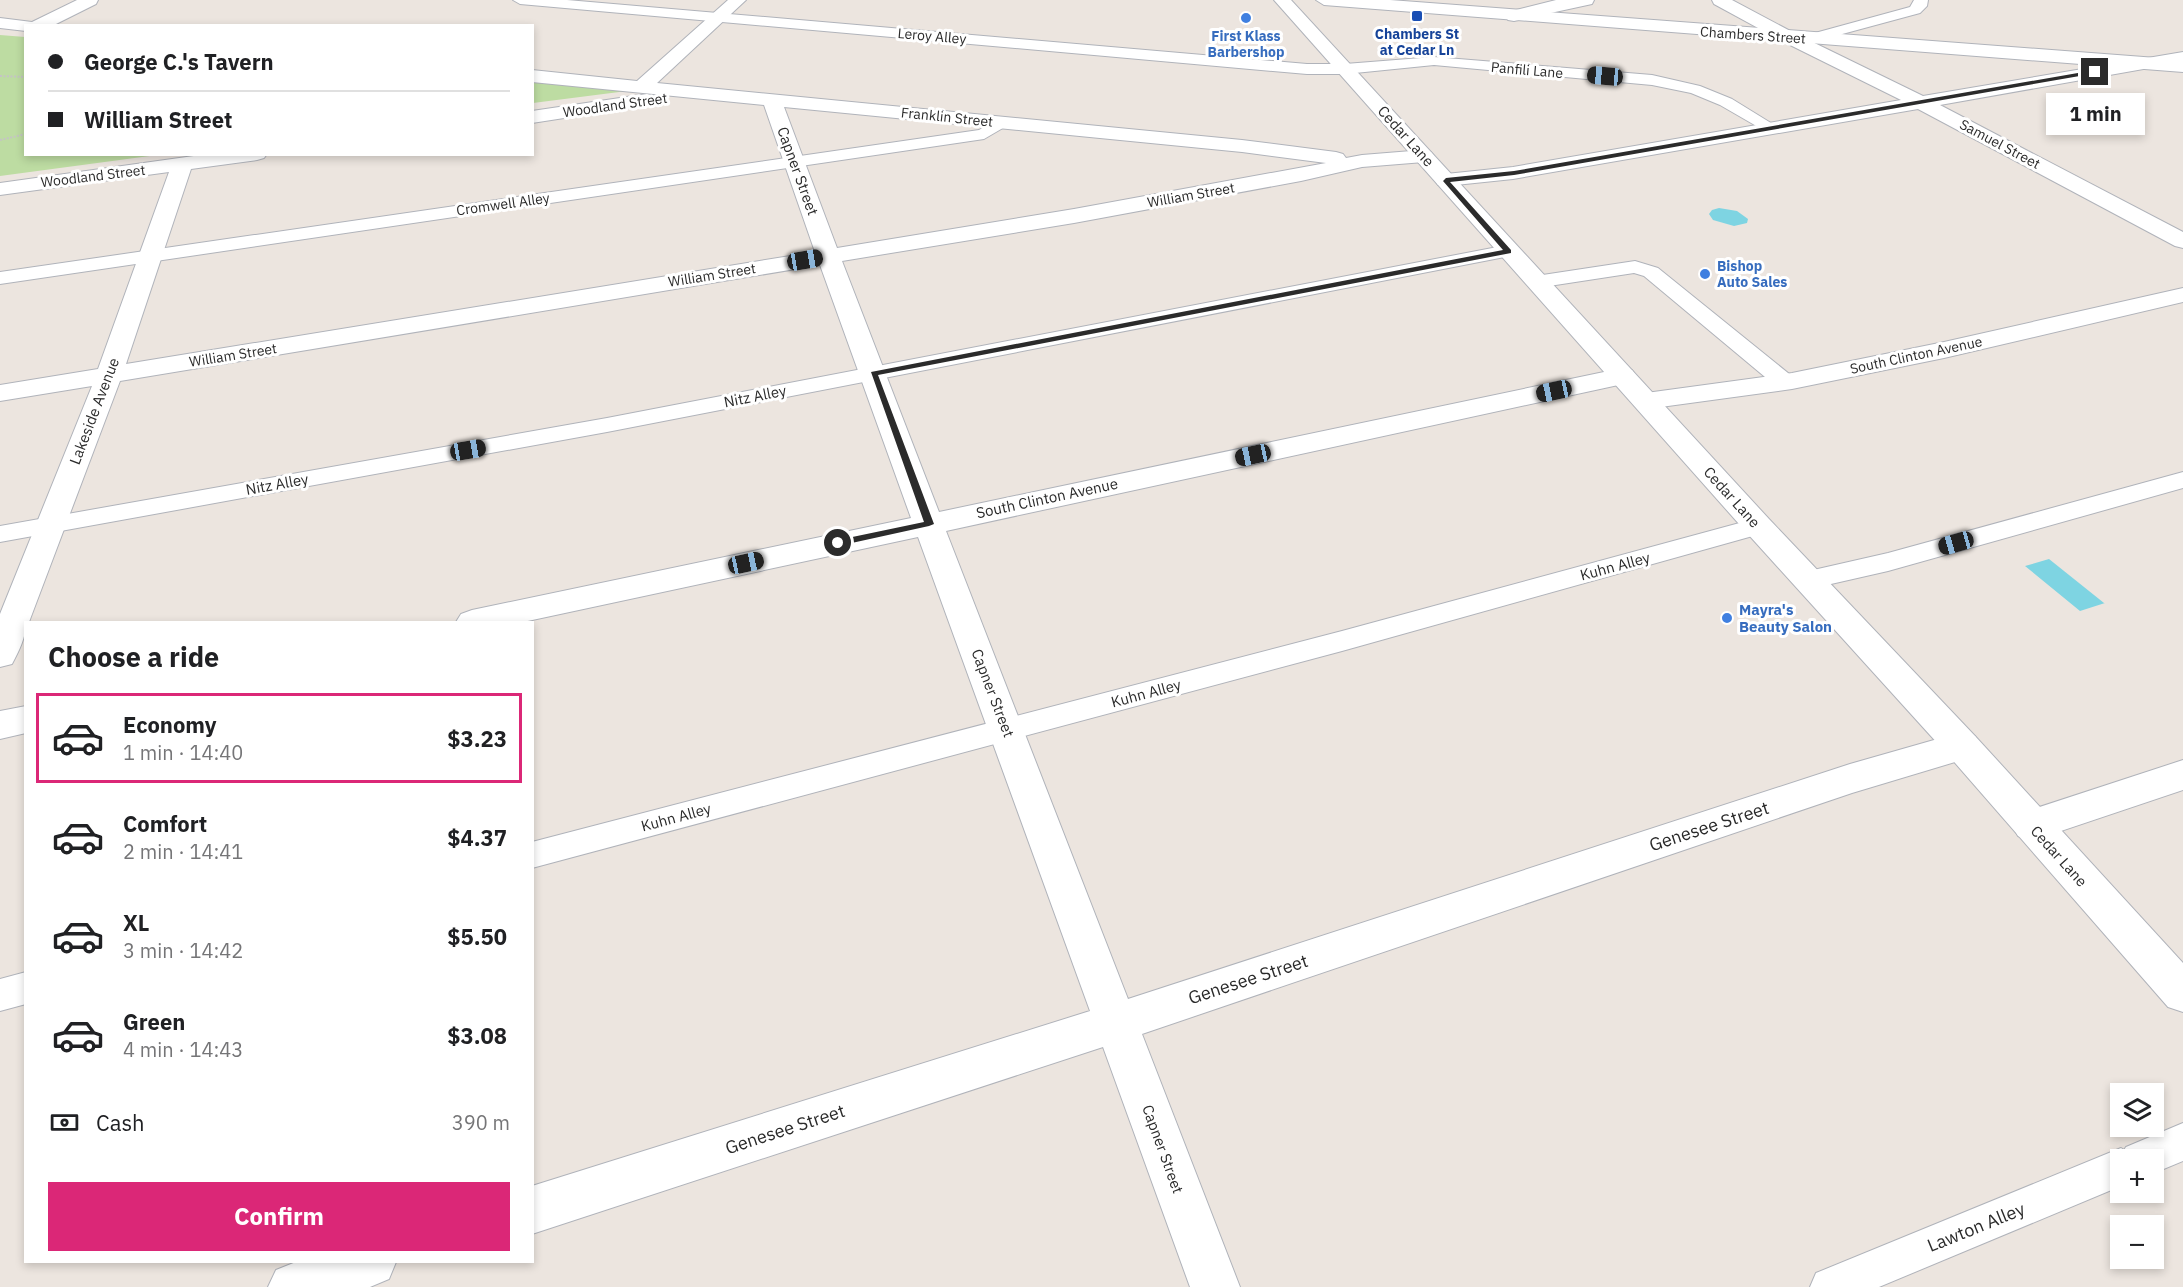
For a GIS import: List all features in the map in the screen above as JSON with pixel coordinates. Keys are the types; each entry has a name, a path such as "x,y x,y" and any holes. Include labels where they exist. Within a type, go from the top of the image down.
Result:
{"street":[{"path":"42,24 90,0"},
{"path":"641,87 738,0"},
{"name":"Cedar Lane","path":"1282,0 1758,526 1962,746 2183,993"},
{"name":"Chambers Street","path":"1324,0 2183,66"},
{"path":"1514,16 1586,0"},
{"name":"Samuel Street","path":"1720,0 1788,37 1920,102 2183,241"},
{"path":"0,23 24,26"},
{"path":"1446,180 1514,173 2183,57"},
{"name":"Franklin Street","path":"534,76 1242,146 1362,161"},
{"name":"Woodland Street","path":"534,117 698,93"},
{"name":"Capner Street","path":"772,100 828,256 1215,1287"},
{"name":"Woodland Street","path":"0,189 243,156"},
{"name":"William Street","path":"0,393 1085,214 1301,175 1362,161 1424,156"},
{"name":"Lakeside Avenue","path":"0,656 109,376 182,165"},
{"name":"South Clinton Avenue","path":"1646,401 1785,382 1944,350 2183,295"},
{"name":"South Clinton Avenue","path":"477,621 1623,376"},
{"path":"0,725 24,719"},
{"name":"Genesee Street","path":"534,1209 1116,1023 1850,779 1962,746"},
{"path":"2031,825 2183,775"},
{"path":"293,1287 369,1263"}],"lane":[{"name":"Leroy Alley","path":"520,0 1307,69 1345,69"},
{"path":"1809,39 1915,10 1920,6 1921,0"},
{"name":"Panfili Lane","path":"1345,69 1434,61 1652,80 1695,88 1726,102 1771,128"},
{"name":"Cromwell Alley","path":"0,278 984,134 1002,122"},
{"name":"Nitz Alley","path":"0,534 874,374 1508,251"},
{"path":"1536,282 1635,267 1651,272 1785,382"},
{"path":"1809,580 1888,562 2183,480"},
{"name":"Kuhn Alley","path":"534,854 1330,644 1758,526"},
{"path":"0,994 24,988"},
{"path":"2164,1150 2183,1142"},
{"name":"Lawton Alley","path":"1830,1287 2110,1172"}],"path":[{"path":"0,76 24,77"},
{"path":"0,140 24,134"}],"green space":[{"path":"0,35 24,37 24,156 150,156 0,176"},
{"path":"534,82 627,91 534,103"}],"water":[{"path":"1719,208 1737,211 1748,219 1747,223 1734,226 1713,220 1709,214 1712,210"},
{"path":"2049,559 2105,603 2080,611 2025,566"}],"place":[{"name":"Chambers St at Cedar Ln","path":"1417,16"},
{"name":"First Klass Barbershop","path":"1246,18"},
{"name":"Bishop Auto Sales","path":"1705,274"},
{"name":"Mayra's Beauty Salon","path":"1727,618"}],"route":[{"path":"838,543 929,524 874,374 1508,251 1446,180 1514,173 2095,72"}]}
